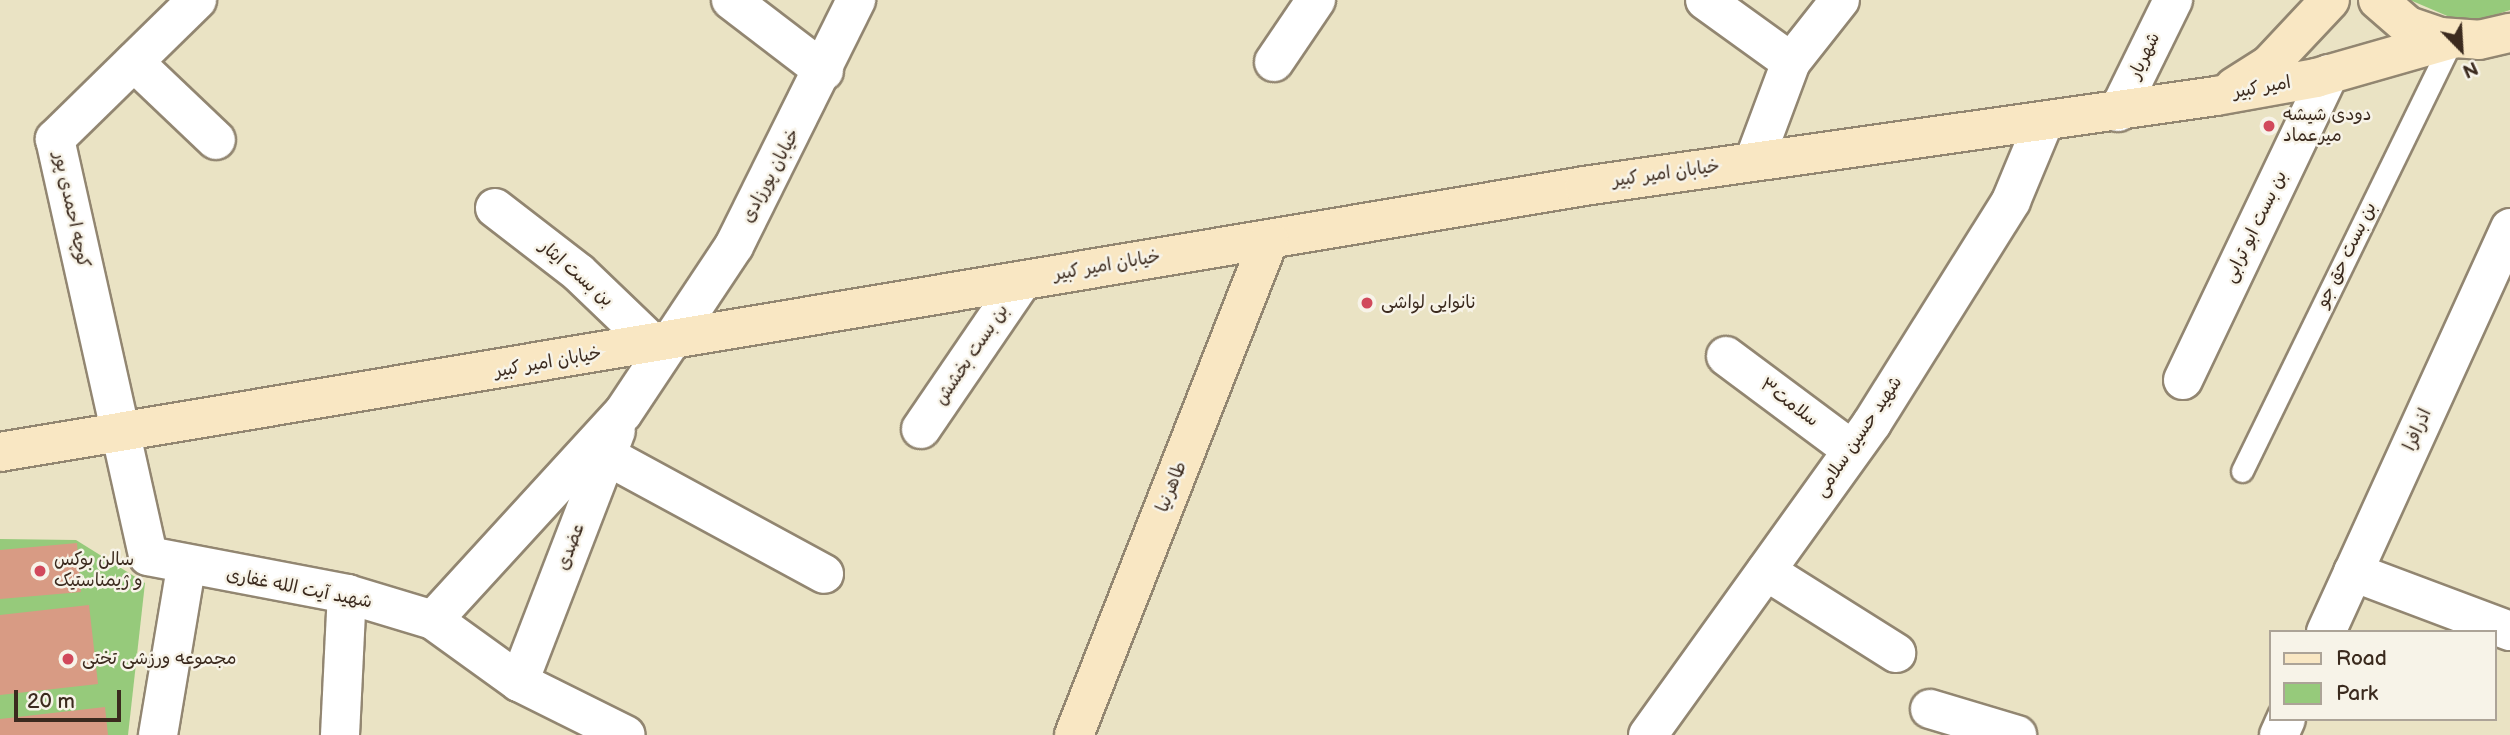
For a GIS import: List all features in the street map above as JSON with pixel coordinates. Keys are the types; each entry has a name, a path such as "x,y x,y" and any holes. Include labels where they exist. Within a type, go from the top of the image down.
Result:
{"main road":[{"name":"امیر کبیر","path":"2216,96 2269,65 2330,0"},
{"path":"2378,0 2408,26 2453,39 2510,33"},
{"name":"امیر کبیر","path":"2216,96 2329,74 2453,39"},
{"name":"خیابان امیر کبیر","path":"0,452 120,435 1023,281 1754,161 2043,124 2216,96"},
{"name":"طاهرنیا","path":"1074,735 1269,240"}],"street":[{"name":"کوچه احمدی پور","path":"120,435 55,139 197,0"},
{"path":"731,0 824,71"},
{"name":"خیابان پورزادی","path":"661,343 734,246 824,71 856,0"},
{"path":"1274,62 1316,0"},
{"path":"1705,0 1791,62"},
{"path":"1754,161 1791,62 1840,0"},
{"name":"شهریار","path":"2118,112 2173,0"},
{"path":"134,62 216,140"},
{"name":"بن بست ابو ترابی","path":"2183,380 2329,74"},
{"name":"شهید حسین سلامی","path":"1648,735 1853,450 2011,201 2043,124"},
{"name":"بن بست ایثار","path":"495,208 579,273 661,343"},
{"name":"اذرافرا","path":"2327,630 2510,228"},
{"name":"بن بست بخشش","path":"921,429 1023,281"},
{"name":"عضدی","path":"519,682 624,413 661,343"},
{"name":"سلامت۳","path":"1726,356 1853,450"},
{"name":"عضدی","path":"433,620 624,413"},
{"name":"شهید آیت الله غفاری","path":"120,435 148,556 186,568 347,594 433,620 519,682 626,735"},
{"path":"607,456 824,575"},
{"path":"158,735 186,568"},
{"path":"1766,571 1896,653"},
{"path":"2353,572 2510,631"},
{"path":"340,735 347,594"},
{"path":"1930,709 2017,735"}],"lane":[{"name":"بن بست حق جو","path":"2242,471 2453,39"}],"green space":[{"path":"2410,0 2510,0 2510,10 2480,20 2452,18"},
{"name":"مجموعه ورزشی تختی","path":"0,539 76,540 145,583 128,735 0,735"}],"building":[{"name":"سالن بوکس و ژیمناستیک","path":"77,543 81,592 0,599 0,550"},
{"path":"89,605 98,684 0,695 0,615"},
{"path":"105,707 108,735 0,735 0,719"}],"place":[{"name":"دودی شیشه میرعماد","path":"2269,126"},
{"name":"نانوایی لواشی","path":"1367,303"},
{"name":"سالن بوکس و ژیمناستیک","path":"40,571"},
{"name":"مجموعه ورزشی تختی","path":"68,659"}]}
